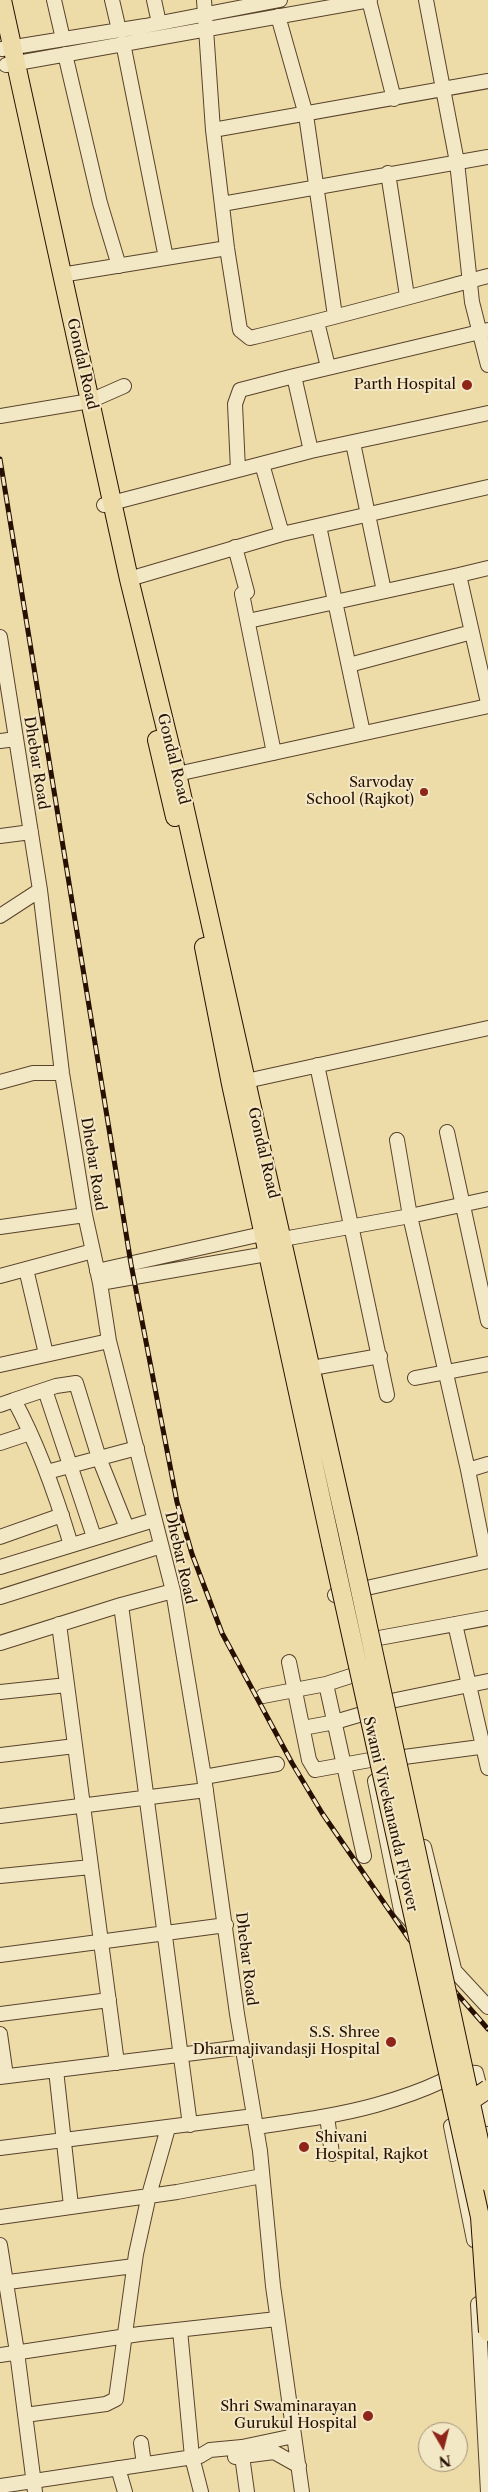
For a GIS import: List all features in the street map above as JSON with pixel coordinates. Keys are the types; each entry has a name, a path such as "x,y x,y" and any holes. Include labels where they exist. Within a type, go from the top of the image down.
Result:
{"main road":[{"name":"Gondal Road","path":"2,0 8,52 201,930 238,1083 283,1239 344,1517"},
{"name":"Gondal Road","path":"8,52 61,275 85,401"},
{"name":"Gondal Road","path":"108,503 129,579 177,774 238,1083 268,1255 326,1521"},
{"name":"Swami Vivekananda Flyover","path":"344,1517 463,2104"},
{"name":"Swami Vivekananda Flyover","path":"326,1521 463,2104 478,2121 488,2182"},
{"path":"463,2104 488,2089"},
{"name":"Swami Vivekananda Flyover","path":"478,2121 480,2217 488,2332"}],"street":[{"path":"54,0 63,39"},
{"path":"112,0 166,258"},
{"path":"154,0 159,23"},
{"path":"204,0 213,130 227,248 240,330 246,336 250,338 317,322 407,296 488,276"},
{"path":"8,52 63,39 121,37 206,21 276,0"},
{"path":"8,52 65,54 159,23 278,16 369,0 394,99"},
{"path":"426,0 457,162 472,302 485,330 488,365"},
{"path":"278,16 306,115 334,316"},
{"path":"65,54 100,203 119,266"},
{"path":"213,130 306,115 488,81"},
{"path":"222,204 388,173 488,157"},
{"path":"388,173 407,296"},
{"path":"61,275 227,248"},
{"path":"317,322 328,367"},
{"path":"238,470 235,404 240,390 485,330"},
{"path":"294,376 311,451"},
{"path":"0,416 85,401 124,386"},
{"path":"108,503 311,451 488,413"},
{"path":"353,443 384,591"},
{"path":"262,464 282,534"},
{"path":"129,579 282,534 488,487"},
{"path":"319,526 363,733"},
{"path":"235,547 247,592 242,594 274,753"},
{"path":"248,621 488,568"},
{"path":"177,774 488,704 458,575"},
{"path":"349,665 472,632"},
{"name":"Dhebar Road","path":"0,636 40,890 62,1073 85,1215 109,1341 173,1591 205,1784 255,2121 277,2319 302,2492"},
{"path":"0,741 16,739"},
{"path":"0,836 31,832"},
{"path":"0,916 40,890"},
{"path":"238,1083 488,1028"},
{"path":"316,1066 380,1356 386,1395"},
{"path":"0,1082 32,1072 62,1073"},
{"path":"448,1132 488,1321"},
{"path":"335,1595 487,1561 410,1216 397,1140"},
{"path":"98,1277 264,1234 283,1239 410,1216 488,1199"},
{"path":"0,1227 85,1215"},
{"path":"98,1277 268,1255 283,1239"},
{"path":"0,1276 93,1251"},
{"path":"26,1269 46,1354"},
{"path":"0,1365 109,1341"},
{"path":"312,1368 380,1356"},
{"path":"415,1378 445,1374 488,1364"},
{"path":"0,1405 45,1390 76,1383 99,1458 127,1528"},
{"path":"45,1390 94,1537"},
{"path":"14,1400 47,1472 71,1545"},
{"path":"0,1442 30,1433"},
{"path":"47,1472 137,1448"},
{"path":"468,1470 488,1464"},
{"path":"0,1537 62,1515"},
{"path":"344,1517 358,1538 391,1701 454,1972"},
{"path":"0,1567 154,1520"},
{"path":"326,1521 323,1543 354,1675 401,1910 454,1972 488,2007"},
{"path":"0,1597 161,1546"},
{"path":"0,1643 121,1605 173,1591"},
{"path":"121,1605 190,2125"},
{"path":"379,1638 488,1618"},
{"path":"59,1624 117,2063"},
{"path":"455,1624 486,1746 488,1768"},
{"path":"289,1662 309,1760 315,1770 343,1763 370,1760"},
{"path":"263,1696 326,1684 354,1675"},
{"path":"391,1701 488,1681"},
{"path":"0,1692 67,1684"},
{"path":"326,1684 364,1856"},
{"path":"303,1728 335,1722 362,1714"},
{"path":"0,1755 75,1746"},
{"path":"404,1757 486,1746"},
{"path":"0,1816 146,1798 277,1764"},
{"path":"0,1876 91,1867"},
{"path":"0,1955 226,1925"},
{"path":"0,2014 108,2000"},
{"path":"0,2034 3,2077 243,2048"},
{"path":"56,2070 66,2139 71,2206"},
{"path":"0,2148 190,2125 327,2116 377,2104 442,2081 458,2072 476,2073 478,2121"},
{"path":"442,2081 472,2226 488,2492"},
{"path":"327,2116 332,2154"},
{"path":"25,2415 106,2404 116,2399 134,2266 149,2195 168,2128"},
{"path":"0,2217 262,2176"},
{"path":"472,2226 488,2222"},
{"path":"0,2244 3,2283 17,2352 34,2486"},
{"path":"3,2283 134,2266"},
{"path":"0,2355 123,2337 277,2319"},
{"path":"180,2330 201,2492"},
{"path":"0,2486 34,2486 118,2468 196,2456 210,2450 242,2447 294,2436"},
{"path":"141,2443 144,2464"},
{"path":"196,2456 212,2460 274,2452 299,2466"},
{"path":"242,2456 247,2492"},
{"path":"118,2468 124,2492"}],"railway":[{"path":"0,459 131,1264 177,1502 192,1554 222,1633 292,1763 322,1813 409,1939 488,2029"}],"place":[{"name":"Parth Hospital","path":"467,385"},
{"name":"Sarvoday School (Rajkot)","path":"424,792"},
{"name":"S.S. Shree Dharmajivandasji Hospital","path":"391,2042"},
{"name":"Shivani Hospital, Rajkot","path":"304,2147"},
{"name":"Shri Swaminarayan Gurukul Hospital","path":"368,2416"}]}
